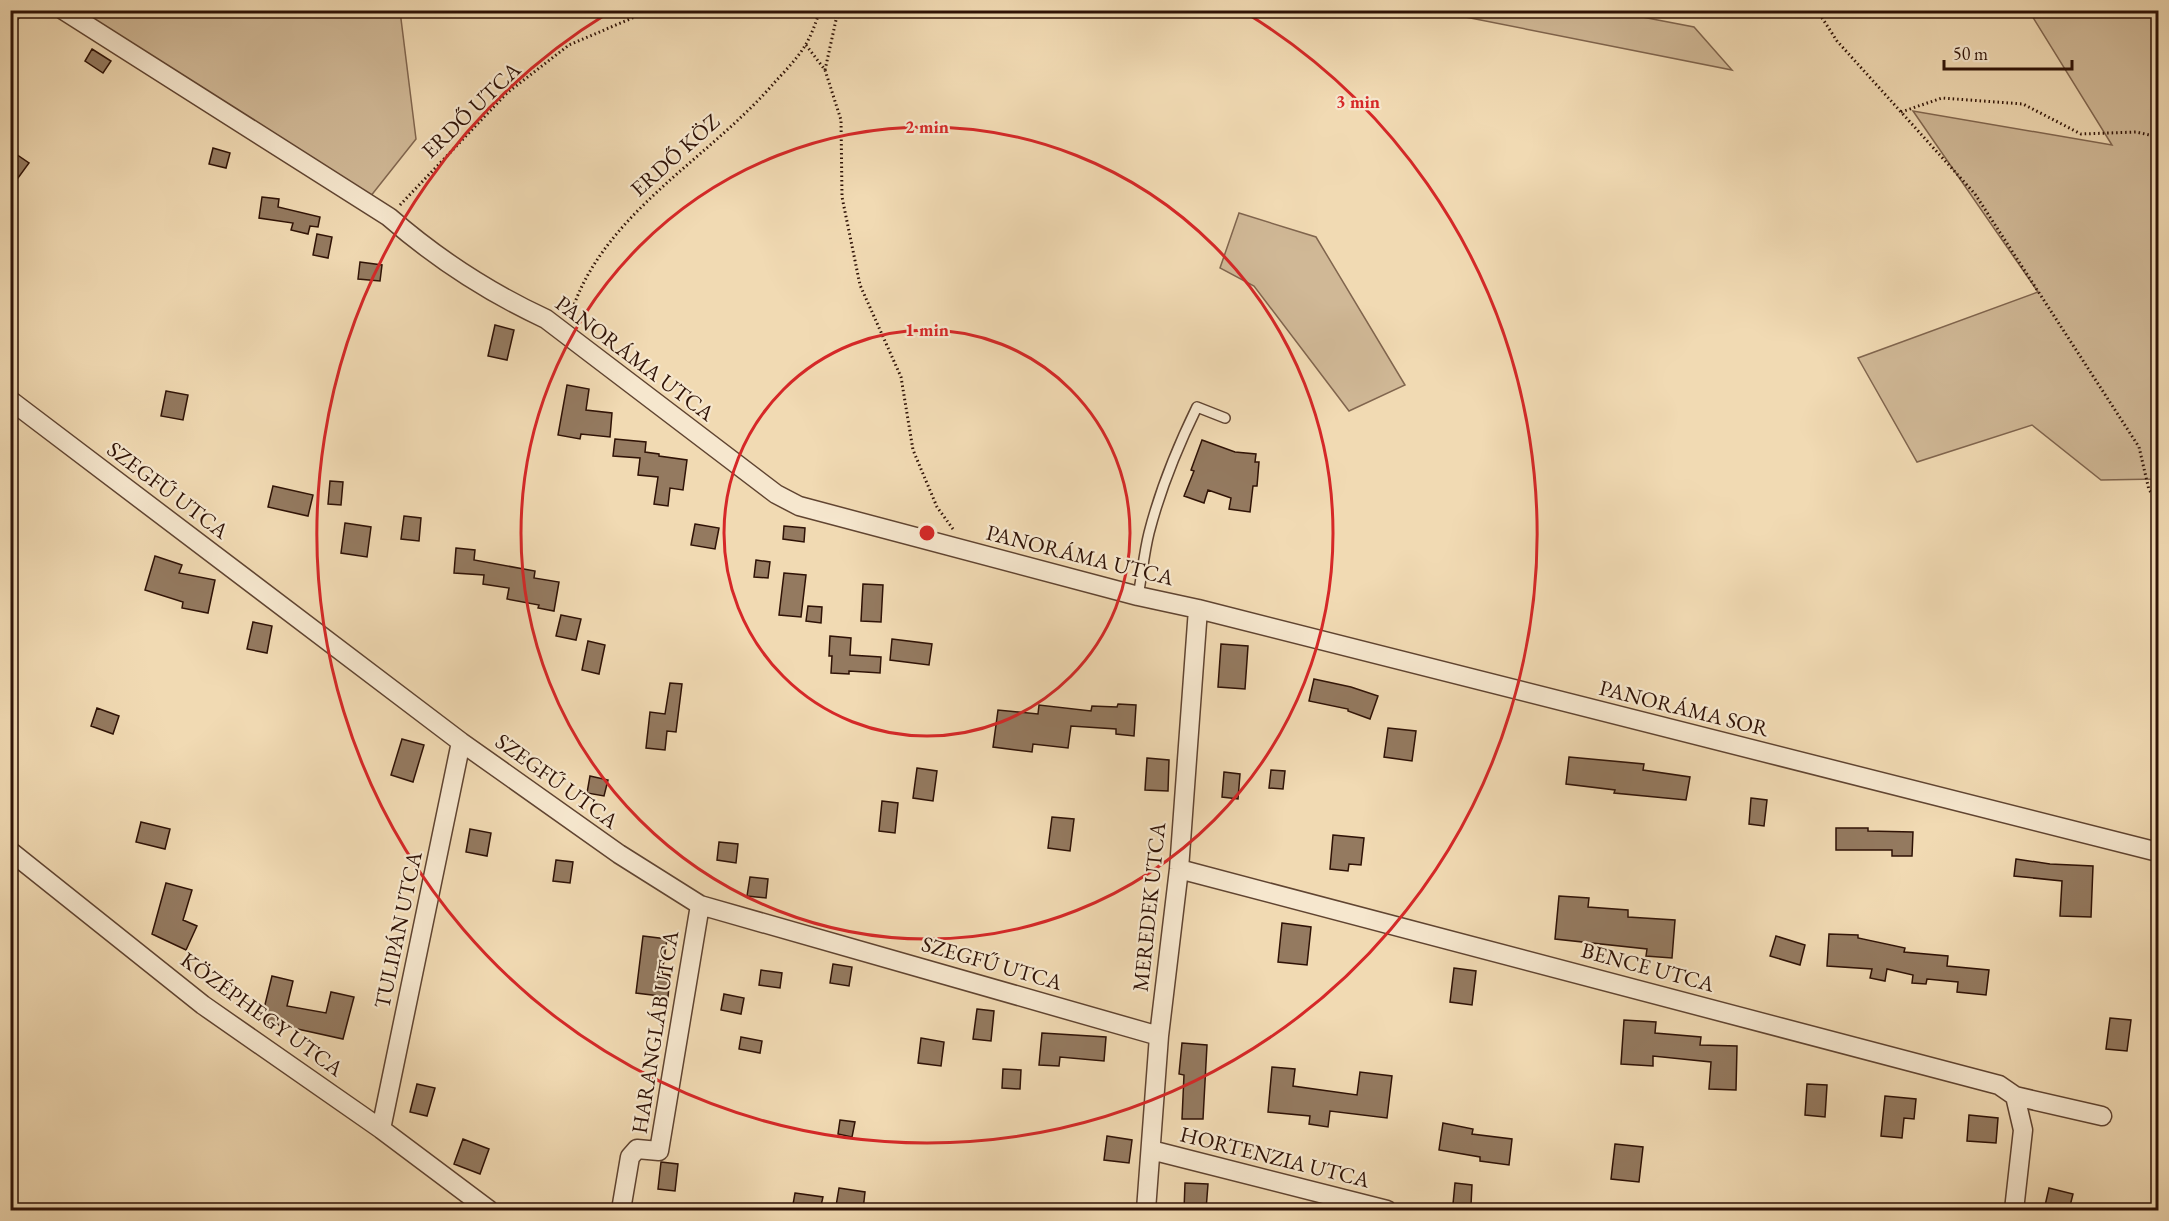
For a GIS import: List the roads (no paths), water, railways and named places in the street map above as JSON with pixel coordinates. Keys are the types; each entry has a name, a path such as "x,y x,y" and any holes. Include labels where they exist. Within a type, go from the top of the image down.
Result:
{"street":[{"name":"PANORÁMA UTCA","path":"63,10 389,217 413,238 505,300 546,319 776,494 799,506 1138,596 1198,609"},
{"name":"SZEGFŰ UTCA","path":"10,400 461,742 619,855 700,904 1159,1036"},
{"name":"PANORÁMA SOR","path":"1198,609 2158,852"},
{"name":"MEREDEK UTCA","path":"1146,1210 1159,1036 1179,869 1198,609"},
{"name":"TULIPÁN UTCA","path":"381,1129 461,742"},
{"name":"KÖZÉPHEGY UTCA","path":"10,851 203,1005 381,1129 489,1210"},
{"name":"BENCE UTCA","path":"1179,869 1988,1082 1999,1085 2015,1096 2102,1116"},
{"name":"HARANGLÁB UTCA","path":"621,1210 630,1157 637,1149 659,1151 700,904"},
{"path":"2014,1210 2023,1130 2015,1096"},
{"name":"HORTENZIA UTCA","path":"1151,1150 1387,1210"}],"lane":[{"path":"1138,596 1149,532 1166,482 1197,407 1225,418"}]}
